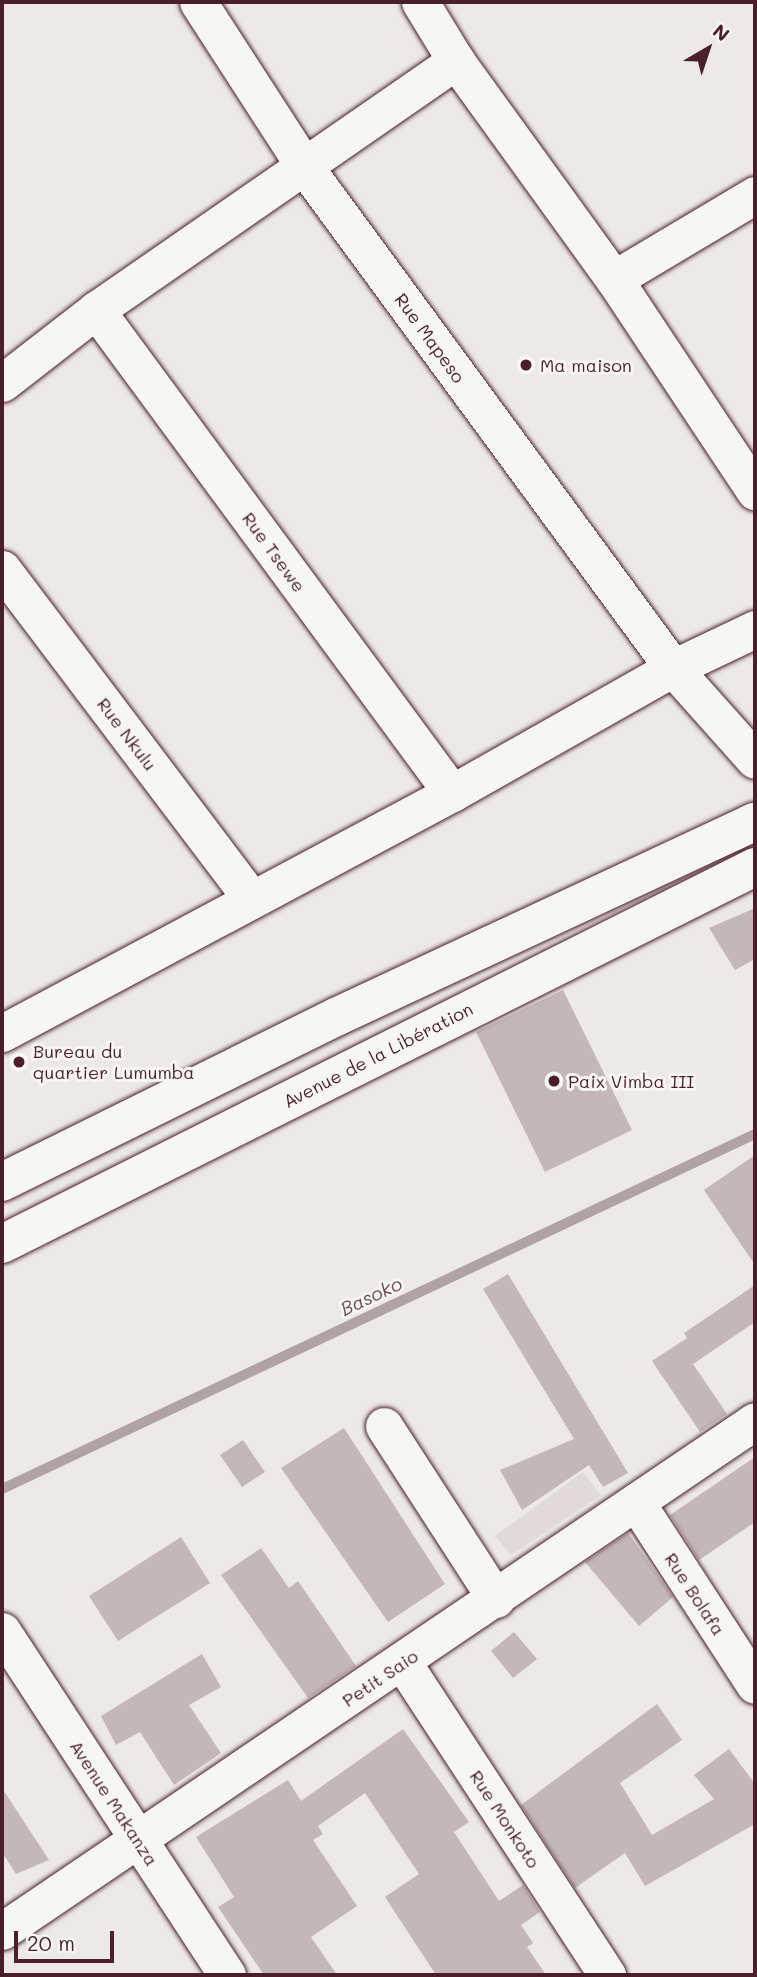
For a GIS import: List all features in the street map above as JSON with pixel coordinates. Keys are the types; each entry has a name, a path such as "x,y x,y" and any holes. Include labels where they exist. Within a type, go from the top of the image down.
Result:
{"highway":[{"path":"2,1182 336,1017 755,822"},
{"name":"Avenue de la Libération","path":"2,1244 755,867"}],"street":[{"name":"Rue Mapeso","path":"198,2 304,166 673,668 755,760"},
{"path":"420,2 456,61 614,279 755,491"},
{"path":"2,383 96,310 456,61"},
{"path":"614,279 755,195"},
{"name":"Rue Tsewe","path":"96,310 452,793"},
{"name":"Rue Nkulu","path":"2,569 252,899"},
{"path":"2,1033 452,793 673,668 755,629"},
{"name":"Petit Saio","path":"2,1931 403,1663 755,1421"},
{"path":"384,1426 496,1599"},
{"name":"Rue Bolafa","path":"635,1503 755,1685"},
{"name":"Avenue Makanza","path":"2,1632 227,1975"},
{"name":"Rue Monkoto","path":"403,1663 607,1975"}],"shaded area":[{"path":"583,1472 601,1495 511,1555 495,1536"}],"building":[{"path":"755,908 755,959 735,970 709,928"},
{"name":"Paix Vimba III","path":"563,990 632,1130 545,1172 476,1032"},
{"path":"755,1155 755,1265 704,1190"},
{"path":"508,1274 628,1473 603,1487 589,1465 522,1510 500,1470 574,1439 483,1289"},
{"path":"755,1285 755,1322 693,1364 727,1414 700,1432 652,1361 687,1338 684,1333"},
{"path":"344,1428 445,1584 388,1622 281,1468"},
{"path":"243,1440 265,1472 242,1487 220,1455"},
{"path":"755,1457 755,1522 699,1560 670,1515"},
{"path":"628,1533 673,1597 639,1626 585,1562"},
{"path":"181,1537 210,1583 118,1641 89,1596"},
{"path":"261,1548 289,1588 298,1581 356,1666 308,1698 221,1575"},
{"path":"514,1632 537,1659 513,1678 491,1651"},
{"path":"202,1654 221,1687 189,1705 221,1753 174,1785 140,1732 116,1745 101,1716"},
{"path":"657,1704 682,1740 620,1783 652,1835 714,1799 694,1775 729,1749 755,1784 755,1824 645,1886 625,1853 575,1888 521,1805"},
{"path":"403,1729 469,1822 454,1832 499,1901 523,1885 540,1912 521,1925 533,1943 527,1947 546,1975 436,1975 385,1897 419,1874 365,1793 318,1826 323,1834 313,1840 357,1906 311,1937 337,1975 264,1975 218,1907 234,1897 196,1837 288,1780 301,1801"},
{"path":"2,1788 49,1860 16,1874 2,1852"}],"waterway":[{"name":"Basoko","path":"2,1489 755,1134"}],"place":[{"name":"Ma maison","path":"526,365"},
{"name":"Bureau du quartier Lumumba","path":"19,1062"},
{"name":"Paix Vimba III","path":"554,1081"}]}
